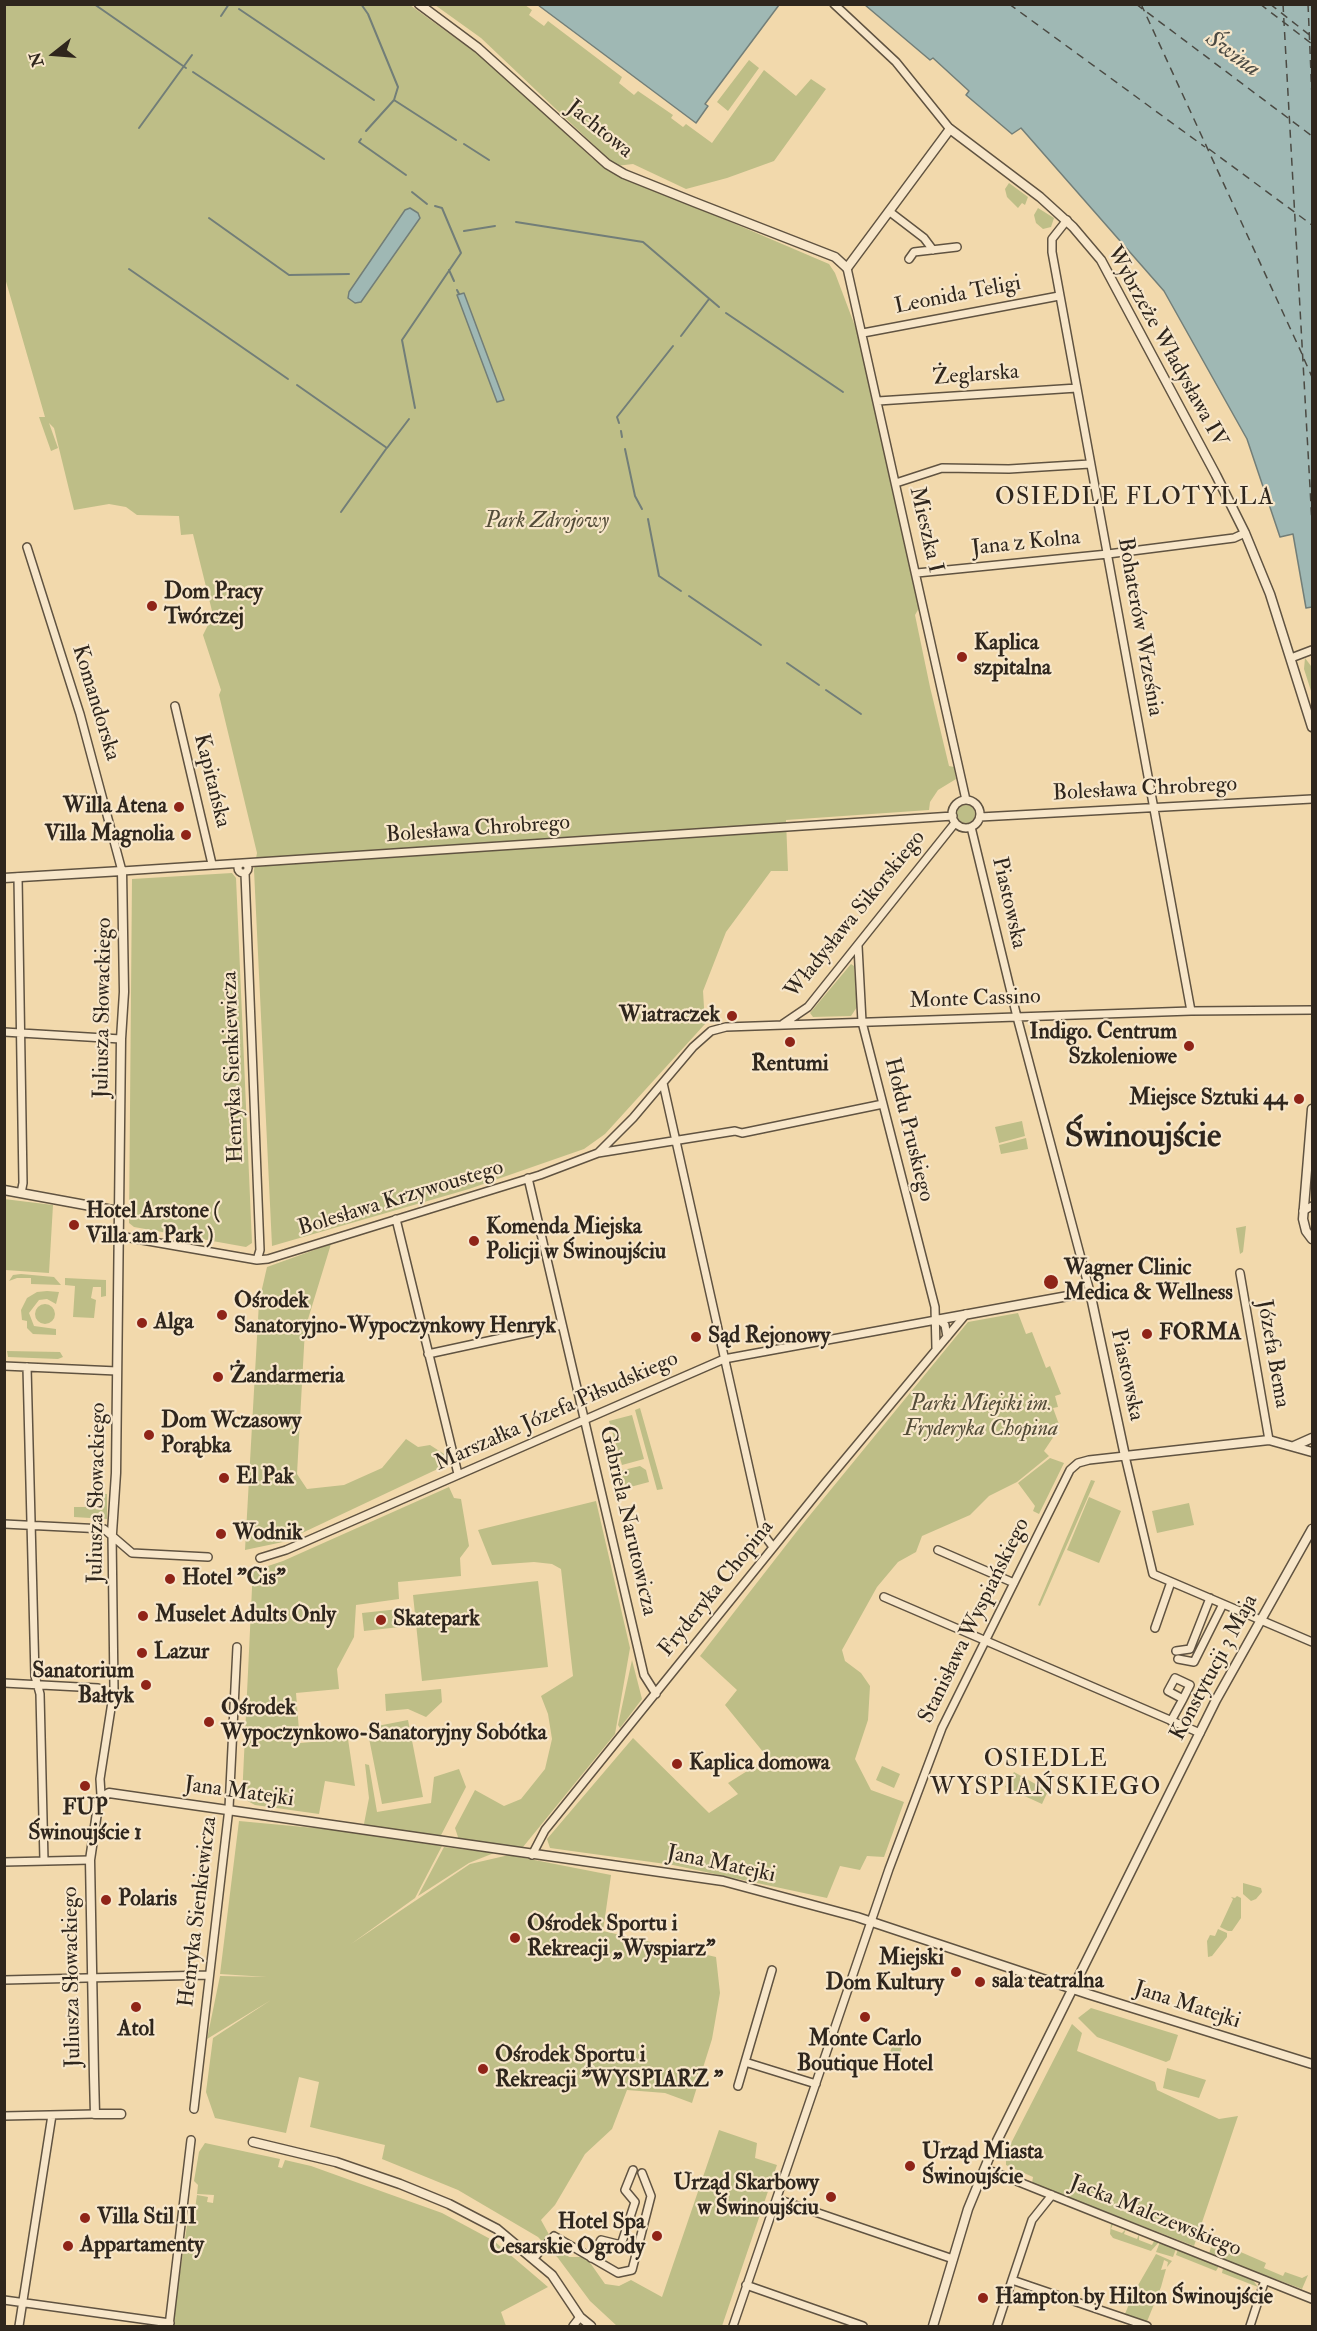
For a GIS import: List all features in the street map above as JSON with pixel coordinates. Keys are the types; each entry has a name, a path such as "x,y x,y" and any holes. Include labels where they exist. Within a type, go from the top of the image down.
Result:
{"street":[{"name":"Jachtowa","path":"419,4 478,48 607,164 624,174 835,257 847,268"},
{"name":"Wybrzeże Władysława IV","path":"834,4 896,62 950,129 1067,220 1101,260 1117,286 1245,533 1270,594 1312,727"},
{"path":"847,268 950,129"},
{"path":"890,212 924,238 933,250"},
{"name":"Bohaterów Września","path":"1067,220 1054,234 1051,242 1059,296 1191,1011"},
{"path":"909,259 914,252 957,247"},
{"name":"Mieszka I","path":"847,268 966,800"},
{"name":"Leonida Teligi","path":"863,333 1059,296"},
{"name":"Żeglarska","path":"878,401 1077,387"},
{"path":"896,483 942,468 1009,469 1090,464"},
{"name":"Jana z Kolna","path":"916,573 1108,554 1234,538 1245,533"},
{"name":"Komandorska","path":"27,547 80,714 122,871"},
{"path":"1291,658 1312,650"},
{"name":"Kapitańska","path":"175,706 212,864"},
{"name":"Bolesława Chrobrego","path":"980,817 1312,799"},
{"path":"966,800 978,806 980,817 971,827 964,828 954,820 956,804 966,800"},
{"name":"Bolesława Chrobrego","path":"4,878 954,820"},
{"name":"Władysława Sikorskiego","path":"781,1025 808,1007 858,946 954,820"},
{"name":"Piastowska","path":"971,827 1017,1017 1090,1292 1151,1569 1157,1576 1312,1642"},
{"name":"Henryka Sienkiewicza","path":"238,863 239,870 245,873 259,1231 257,1260"},
{"name":"Juliusza Słowackiego","path":"95,2114 90,1860 97,1805 101,1795 103,1761 114,1689 112,1533 124,928 122,871"},
{"path":"18,877 23,1183 21,1193"},
{"name":"Hołdu Pruskiego","path":"858,946 862,1023 937,1320"},
{"name":"Monte Cassino","path":"663,1083 693,1047 711,1031 726,1027 1191,1011 1312,1010"},
{"path":"4,1032 120,1039"},
{"path":"663,1083 764,1536 773,1546"},
{"name":"Bolesława Krzywoustego","path":"119,1236 257,1260 268,1259 528,1178 598,1153 663,1083"},
{"path":"598,1153 735,1131 742,1133 794,1120 883,1104"},
{"path":"1312,1109 1303,1211 1304,1227 1312,1239"},
{"name":"Gabriela Narutowicza","path":"528,1178 644,1676 656,1694"},
{"path":"4,1190 118,1211"},
{"path":"1303,1211 1312,1206"},
{"path":"396,1219 458,1474"},
{"name":"Józefa Bema","path":"1240,1273 1269,1440"},
{"name":"Marszałka Józefa Piłsudskiego","path":"260,1558 285,1550 724,1359 1090,1292"},
{"name":"Fryderyka Chopina","path":"532,1855 545,1830 773,1546 966,1314"},
{"path":"937,1320 945,1325 947,1337"},
{"path":"936,1350 937,1320"},
{"path":"428,1354 562,1325"},
{"path":"4,1366 117,1371"},
{"path":"27,1367 35,1676 40,1694 44,1861"},
{"path":"1296,1446 1312,1438"},
{"path":"1125,1456 1269,1440 1312,1452"},
{"path":"1296,1446 1312,1446"},
{"name":"Stanisława Wyspiańskiego","path":"733,2326 873,1922 889,1869 942,1728 1070,1470 1078,1463 1089,1460 1125,1456"},
{"path":"4,1524 105,1528 128,1549 140,1555 208,1557"},
{"name":"Konstytucji 3 Maja","path":"933,2326 953,2259 984,2170 1200,1734 1260,1620 1312,1529"},
{"path":"938,1550 1014,1583"},
{"path":"1155,1628 1172,1582"},
{"path":"884,1597 1200,1734"},
{"path":"1210,1598 1191,1649 1177,1655 1194,1662 1223,1604"},
{"name":"Henryka Sienkiewicza","path":"194,2109 230,1808 237,1647"},
{"path":"4,1683 98,1688"},
{"path":"1171,1721 1183,1699"},
{"name":"Jana Matejki","path":"101,1795 109,1793 230,1808 532,1855 649,1868 723,1881 873,1922 1312,2064"},
{"path":"4,1862 90,1860"},
{"path":"738,2086 772,1970"},
{"path":"4,1980 209,1975"},
{"path":"746,2062 816,2084"},
{"path":"4,2116 121,2114 102,2105 94,2096"},
{"path":"19,2326 52,2115"},
{"path":"4,2300 170,2325 191,2140"},
{"path":"253,2142 336,2162 427,2195 497,2229 552,2275 580,2317 591,2326"},
{"path":"591,2258 601,2241 621,2245 635,2202 625,2190 633,2170"},
{"name":"Jacka Malczewskiego","path":"984,2170 1312,2299"},
{"path":"534,2258 554,2236 618,2273 632,2270 651,2196 642,2173"},
{"path":"997,2326 1032,2220 1052,2195"},
{"path":"777,2199 953,2259"},
{"path":"1012,2280 1147,2326"},
{"path":"1250,2326 1265,2280"},
{"path":"746,2285 863,2326"},
{"path":"573,2326 580,2317"}],"green space":[{"name":"Park Zdrojowy","path":"5,5 410,5 487,61 592,158 609,170 829,264 835,273 858,334 919,608 915,615 930,687 949,766 954,767 956,779 938,790 930,802 929,810 786,820 788,871 771,871 726,932 703,991 705,1024 605,1134 584,1149 469,1189 272,1246 254,870 257,853 219,695 221,690 203,635 213,615 193,534 181,535 179,516 137,515 126,507 109,504 74,510 54,428 49,423 58,448 51,451 39,417 45,417 5,278"},
{"path":"435,5 525,5 532,10 529,15 544,26 548,21 622,77 619,83 634,95 638,91 673,115 671,118 683,127 686,124 712,143 764,70 796,96 811,79 826,89 774,161 727,178 686,189 633,164 616,166 481,38"},
{"path":"749,60 759,68 728,111 717,102"},
{"path":"1009,183 1028,197 1025,205 1022,203 1018,208 1007,197 1005,189"},
{"path":"1038,208 1054,218 1051,227 1043,229 1036,223 1034,215"},
{"path":"1305,658 1311,666 1312,694 1304,669"},
{"path":"966,805 972,808 975,814 972,820 966,823 960,820 957,814 960,808"},
{"path":"232,873 236,878 252,1243 246,1247 134,1227 129,1223 132,879"},
{"path":"851,964 854,966 857,1007 851,1016 813,1017 810,1013"},
{"path":"1022,1121 1025,1136 999,1143 995,1127"},
{"path":"1026,1138 1028,1149 1001,1154 999,1145"},
{"path":"4,1199 53,1205 49,1273 5,1270"},
{"path":"1246,1226 1243,1252 1240,1254 1236,1228"},
{"path":"331,1244 305,1329 297,1474 307,1489 344,1485 382,1468 406,1439 418,1447 430,1445 444,1454 444,1466 283,1542 245,1550 259,1302 267,1267"},
{"path":"13,1275 54,1277 61,1285 31,1284 31,1278 17,1278 9,1281"},
{"path":"65,1278 106,1280 106,1296 101,1297 101,1287 93,1287 91,1298 96,1300 94,1318 73,1317 75,1286 65,1285"},
{"path":"37,1292 59,1292 56,1304 47,1299 39,1300 29,1313 34,1326 56,1329 56,1335 33,1334 27,1328 27,1321 22,1320 21,1310 27,1298"},
{"path":"45,1304 52,1307 55,1314 52,1321 45,1324 38,1321 35,1314 38,1307"},
{"name":"Parki Miejski im. Fryderyka Chopina","path":"1018,1313 1026,1334 1032,1332 1046,1368 1050,1366 1061,1394 1055,1396 1058,1407 1053,1408 1060,1427 1044,1451 1049,1456 1017,1482 989,1496 970,1515 922,1536 916,1552 898,1562 877,1587 842,1650 845,1661 861,1673 870,1686 868,1720 855,1759 871,1790 904,1802 884,1857 867,1856 860,1870 840,1866 827,1898 673,1865 550,1848 547,1839 633,1738 709,1813 738,1794 728,1783 768,1758 725,1705 737,1690 700,1656 801,1526 968,1322"},
{"path":"7,1351 60,1352 63,1357 58,1359 8,1357"},
{"path":"640,1408 663,1489 657,1490 635,1410"},
{"path":"632,1415 644,1459 622,1465 609,1421"},
{"path":"1050,1458 1064,1463 1039,1514 1033,1511 1035,1506 1018,1483"},
{"path":"640,1466 646,1470 649,1482 619,1490 615,1472"},
{"path":"1091,1480 1095,1481 1040,1606 1038,1605"},
{"path":"449,1487 454,1498 461,1499 469,1546 460,1558 461,1576 398,1582 399,1599 356,1605 354,1637 337,1669 339,1689 296,1693 300,1743 348,1739 355,1786 325,1781 319,1814 255,1805 242,1798 253,1567 265,1567 283,1561"},
{"path":"100,1494 107,1494 107,1519 74,1517 74,1507 102,1504"},
{"path":"1089,1497 1121,1511 1099,1563 1067,1550"},
{"path":"596,1501 630,1648 615,1734 523,1847 460,1843 455,1828 475,1790 504,1806 521,1799 545,1769 552,1739 548,1714 541,1696 573,1676 561,1569 552,1564 534,1562 492,1565 478,1530"},
{"path":"1189,1503 1194,1525 1157,1533 1152,1511"},
{"path":"538,1581 548,1667 422,1681 413,1595"},
{"name":"Skatepark","path":"399,1609 400,1627 364,1631 362,1613"},
{"path":"632,1660 642,1699 620,1728 618,1725"},
{"path":"441,1689 442,1702 426,1717 408,1709 386,1711 385,1694"},
{"path":"408,1720 423,1797 382,1804 367,1728"},
{"path":"365,1764 369,1765 377,1812 431,1803 434,1777 459,1769 466,1787 438,1841 363,1829 369,1798"},
{"path":"882,1766 900,1774 894,1788 876,1780"},
{"path":"1014,1772 1048,1791 1042,1804 1005,1787"},
{"path":"239,1821 357,1832 442,1846 415,1898 351,1944 470,1864 509,1855 611,1875 603,1931 716,1957 720,1993 712,2039 692,2103 665,2093 627,2090 612,2129 585,2154 555,2205 541,2220 552,2240 569,2257 586,2257 605,2284 619,2286 631,2280 662,2297 719,2130 757,2143 755,2158 777,2165 722,2326 617,2326 590,2301 558,2258 538,2237 458,2190 382,2159 385,2145 310,2127 319,2082 299,2077 286,2133 215,2118 206,2092 213,2038 271,2000 207,2039 220,1976 267,1977 220,1974"},
{"path":"444,1847 494,1853 469,1863 418,1896"},
{"path":"1243,1883 1261,1888 1262,1892 1251,1901 1243,1894"},
{"path":"1231,1897 1241,1898 1241,1918 1232,1931 1228,1931 1220,1927 1233,1899"},
{"path":"1218,1929 1227,1933 1227,1937 1212,1956 1208,1957 1207,1941 1210,1935 1215,1936"},
{"path":"1091,2008 1178,2035 1170,2060 1166,2062 1097,2037 1078,2018"},
{"path":"1072,2024 1082,2033 1077,2051 1155,2082 1157,2090 1219,2119 1238,2116 1194,2246 1032,2183 1033,2177 1006,2165 1006,2153"},
{"path":"897,2033 906,2036 898,2059 889,2055"},
{"path":"1167,2068 1206,2080 1199,2098 1163,2088"},
{"path":"205,2143 280,2159 278,2167 282,2168 285,2160 311,2166 442,2213 494,2241 548,2287 501,2312 506,2326 172,2326 189,2212 195,2209 197,2195 208,2197 207,2202 213,2203 214,2195 197,2194 198,2185 194,2181 199,2152"},
{"path":"1111,2223 1113,2224 1111,2229 1122,2233 1126,2229 1124,2234 1137,2239 1139,2234 1139,2240 1152,2245 1154,2241 1159,2242 1151,2251 1113,2238 1110,2234"},
{"path":"1213,2240 1266,2263 1264,2268 1283,2276 1285,2272 1302,2278 1308,2275 1302,2289 1209,2254"},
{"path":"1160,2242 1176,2249 1173,2257 1156,2252"},
{"path":"1178,2249 1219,2266 1216,2271 1176,2255"},
{"path":"1156,2254 1172,2261 1167,2267 1168,2262 1164,2260 1161,2270 1166,2269 1161,2287 1146,2324 1125,2314 1133,2294"},
{"path":"1223,2268 1252,2279 1258,2287 1222,2273"}],"water":[{"path":"538,5 779,5 705,104 708,106 696,123"},
{"name":"Świna","path":"865,5 1312,5 1312,607 1306,608 1293,534 1280,537 1247,439 1164,291 1021,128 1012,134 966,95 969,91 933,58 930,60"},
{"path":"410,208 418,213 420,218 361,302 355,303 348,298 349,292 405,210"},
{"path":"464,293 504,400 497,402 457,295"}],"waterway":[{"path":"94,4 186,68"},
{"path":"221,16 229,4"},
{"path":"361,4 368,14 398,87 394,100"},
{"path":"239,9 374,100"},
{"path":"139,128 192,55"},
{"path":"193,72 324,159"},
{"path":"366,131 394,100 456,140"},
{"path":"361,139 359,142 406,175"},
{"path":"464,144 489,160"},
{"path":"412,192 427,204"},
{"path":"415,408 402,340 461,253 442,208 435,206"},
{"path":"209,218 289,275 349,274"},
{"path":"516,222 643,242 719,307"},
{"path":"464,231 495,226"},
{"path":"129,269 288,379"},
{"path":"449,270 454,281"},
{"path":"457,290 459,294"},
{"path":"681,336 709,299"},
{"path":"726,313 843,392"},
{"path":"619,423 617,417 673,346"},
{"path":"297,385 387,448 409,419"},
{"path":"621,431 622,437"},
{"path":"341,512 386,449"},
{"path":"625,449 635,496 642,509"},
{"path":"648,519 659,576 681,591"},
{"path":"689,596 761,645"},
{"path":"787,663 819,685"},
{"path":"826,690 861,714"}],"ferry route":[{"path":"1009,4 1205,147"},
{"path":"1136,4 1312,136"},
{"path":"1141,4 1302,354"},
{"path":"1260,4 1312,44"},
{"path":"1270,4 1312,37"},
{"path":"1283,4 1312,523"},
{"path":"1308,4 1312,97"},
{"path":"1209,149 1312,225"},
{"path":"1304,359 1312,377"}],"place":[{"name":"Dom Pracy Twórczej","path":"152,606"},
{"name":"Kaplica szpitalna","path":"962,657"},
{"name":"Willa Atena","path":"179,807"},
{"name":"Villa Magnolia","path":"186,835"},
{"name":"Wiatraczek","path":"732,1016"},
{"name":"Rentumi","path":"790,1042"},
{"name":"Indigo. Centrum Szkoleniowe","path":"1189,1046"},
{"name":"Miejsce Sztuki 44","path":"1299,1099"},
{"name":"Hotel Arstone ( Villa am Park )","path":"74,1225"},
{"name":"Komenda Miejska Policji w Świnoujściu","path":"474,1241"},
{"name":"Wagner Clinic Medica & Wellness","path":"1051,1282"},
{"name":"Ośrodek Sanatoryjno-Wypoczynkowy Henryk","path":"222,1315"},
{"name":"Alga","path":"142,1323"},
{"name":"FORMA","path":"1147,1334"},
{"name":"Sąd Rejonowy","path":"696,1337"},
{"name":"Żandarmeria","path":"218,1377"},
{"name":"Dom Wczasowy Porąbka","path":"149,1435"},
{"name":"El Pak","path":"224,1478"},
{"name":"Wodnik","path":"221,1534"},
{"name":"Hotel \"Cis\"","path":"170,1579"},
{"name":"Muselet Adults Only","path":"143,1616"},
{"name":"Skatepark","path":"381,1620"},
{"name":"Lazur","path":"142,1653"},
{"name":"Sanatorium Bałtyk","path":"146,1685"},
{"name":"Ośrodek Wypoczynkowo-Sanatoryjny Sobótka","path":"209,1722"},
{"name":"Kaplica domowa","path":"677,1764"},
{"name":"FUP Świnoujście 1","path":"85,1786"},
{"name":"Polaris","path":"106,1900"},
{"name":"Ośrodek Sportu i Rekreacji „Wyspiarz”","path":"515,1938"},
{"name":"Miejski Dom Kultury","path":"956,1972"},
{"name":"sala teatralna","path":"980,1982"},
{"name":"Atol","path":"136,2007"},
{"name":"Monte Carlo Boutique Hotel","path":"865,2017"},
{"name":"Ośrodek Sportu i Rekreacji \"WYSPIARZ \"","path":"483,2069"},
{"name":"Urząd Miasta Świnoujście","path":"910,2166"},
{"name":"Urząd Skarbowy w Świnoujściu","path":"831,2197"},
{"name":"Villa Stil II","path":"85,2218"},
{"name":"Hotel Spa Cesarskie Ogrody","path":"657,2236"},
{"name":"Appartamenty","path":"68,2246"},
{"name":"Hampton by Hilton Świnoujście","path":"983,2298"}],"district":[{"name":"OSIEDLE FLOTYLLA","path":"1135,499"},
{"name":"Świnoujście","path":"1143,1139"},
{"name":"OSIEDLE WYSPIAŃSKIEGO","path":"1046,1775"}]}
